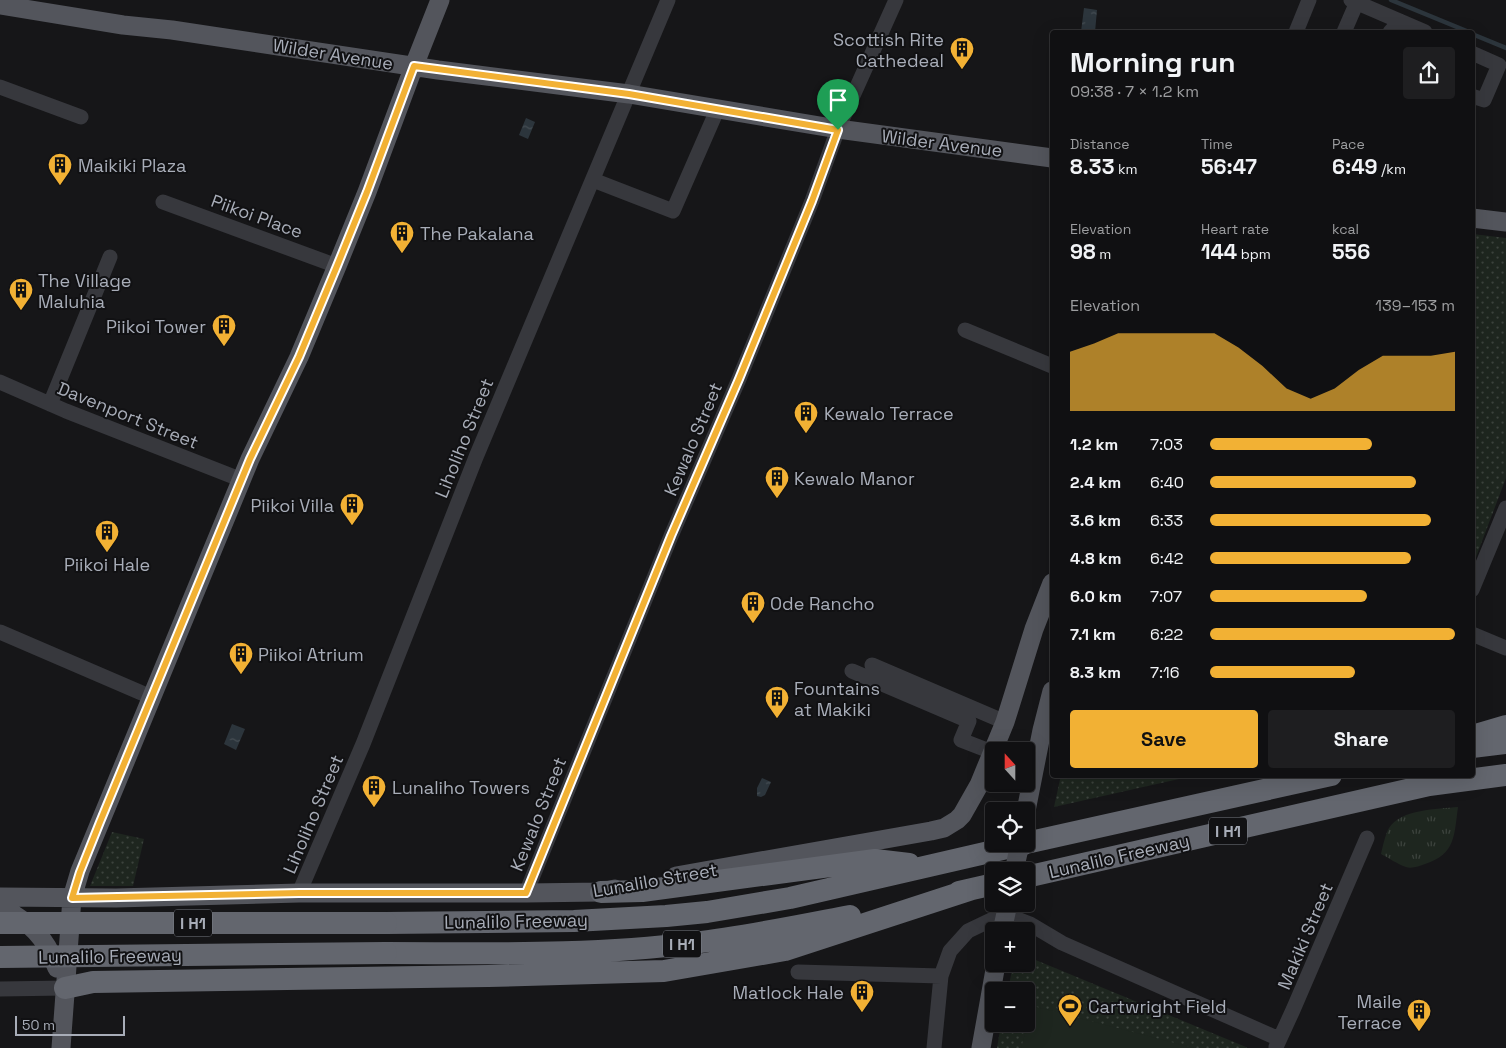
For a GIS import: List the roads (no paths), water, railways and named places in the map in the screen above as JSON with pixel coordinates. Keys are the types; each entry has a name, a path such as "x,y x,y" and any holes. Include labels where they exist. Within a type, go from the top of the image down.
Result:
{"highway":[{"path":"1475,735 1506,726"},
{"path":"1475,747 1506,743"},
{"name":"Lunalilo Freeway","path":"1035,875 1429,785 1506,774"},
{"name":"Lunalilo Freeway","path":"1035,842 1318,778"},
{"path":"1429,785 1506,784"},
{"name":"Lunalilo Freeway","path":"0,923 574,921 683,914 740,907 790,898 989,852"},
{"path":"601,892 642,891 875,860 925,866"},
{"path":"65,988 93,982 488,976 664,971 785,950 983,887"},
{"name":"Lunalilo Freeway","path":"0,957 621,950 692,944 764,932 983,887"}],"main road":[{"path":"61,1048 72,898 93,838 250,459 299,357 337,266 440,0"},
{"name":"Wilder Avenue","path":"0,5 414,66 629,94 838,130 1050,158"},
{"path":"1475,218 1506,222"},
{"name":"Lunalilo Street","path":"996,742 1005,722 1034,629 1050,589"},
{"path":"1028,802 1050,699"},
{"name":"Lunalilo Street","path":"0,897 72,898 299,893 601,892 753,862 944,828 957,820 968,807 985,770"},
{"path":"0,906 37,931 50,950 65,988"},
{"path":"981,1048 995,972"}],"street":[{"name":"Liholiho Street","path":"299,893 363,744 476,457 668,0"},
{"name":"Kewalo Street","path":"526,893 671,536 786,265 838,130 896,0"},
{"path":"1297,30 1309,0"},
{"path":"1345,30 1354,1 1395,27 1412,30"},
{"path":"1475,54 1499,65 1484,100 1475,97"},
{"path":"0,87 81,117"},
{"path":"593,180 673,211 718,108"},
{"name":"Piikoi Place","path":"163,202 337,266"},
{"path":"50,404 110,257"},
{"path":"965,330 1050,365"},
{"name":"Davenport Street","path":"0,382 50,404 242,480"},
{"path":"1475,583 1506,508"},
{"path":"0,632 151,697"},
{"path":"1475,635 1506,648"},
{"path":"872,666 1005,722"},
{"path":"852,671 969,721 961,740 985,749"},
{"name":"Makiki Street","path":"1278,1043 1367,838"},
{"path":"934,1048 941,976 950,951 968,931 991,920 1017,919 1030,924 1062,943 1278,1043"},
{"path":"798,972 941,976"},
{"path":"0,989 65,988"}],"water":[{"path":"1084,8 1097,10 1095,30 1081,30"},
{"path":"526,118 535,122 528,139 519,135"},
{"path":"232,724 245,729 236,750 224,744"},
{"path":"762,778 771,782 765,795 761,797 757,796 757,788"}],"waterway":[{"path":"1391,0 1464,30"},
{"path":"1475,35 1506,48"}],"place":[{"name":"Scottish Rite Cathedeal","path":"962,70"},
{"name":"Maikiki Plaza","path":"60,186"},
{"name":"The Pakalana","path":"402,254"},
{"name":"The Village Maluhia","path":"21,311"},
{"name":"Piikoi Tower","path":"224,347"},
{"name":"Kewalo Terrace","path":"806,434"},
{"name":"Kewalo Manor","path":"777,499"},
{"name":"Piikoi Villa","path":"352,526"},
{"name":"Piikoi Hale","path":"107,553"},
{"name":"Ode Rancho","path":"753,624"},
{"name":"Piikoi Atrium","path":"241,675"},
{"name":"Fountains at Makiki","path":"777,719"},
{"name":"Lunaliho Towers","path":"374,808"},
{"name":"Matlock Hale","path":"862,1013"},
{"name":"Cartwright Field","path":"1070,1027"},
{"name":"Maile Terrace","path":"1419,1032"}]}
